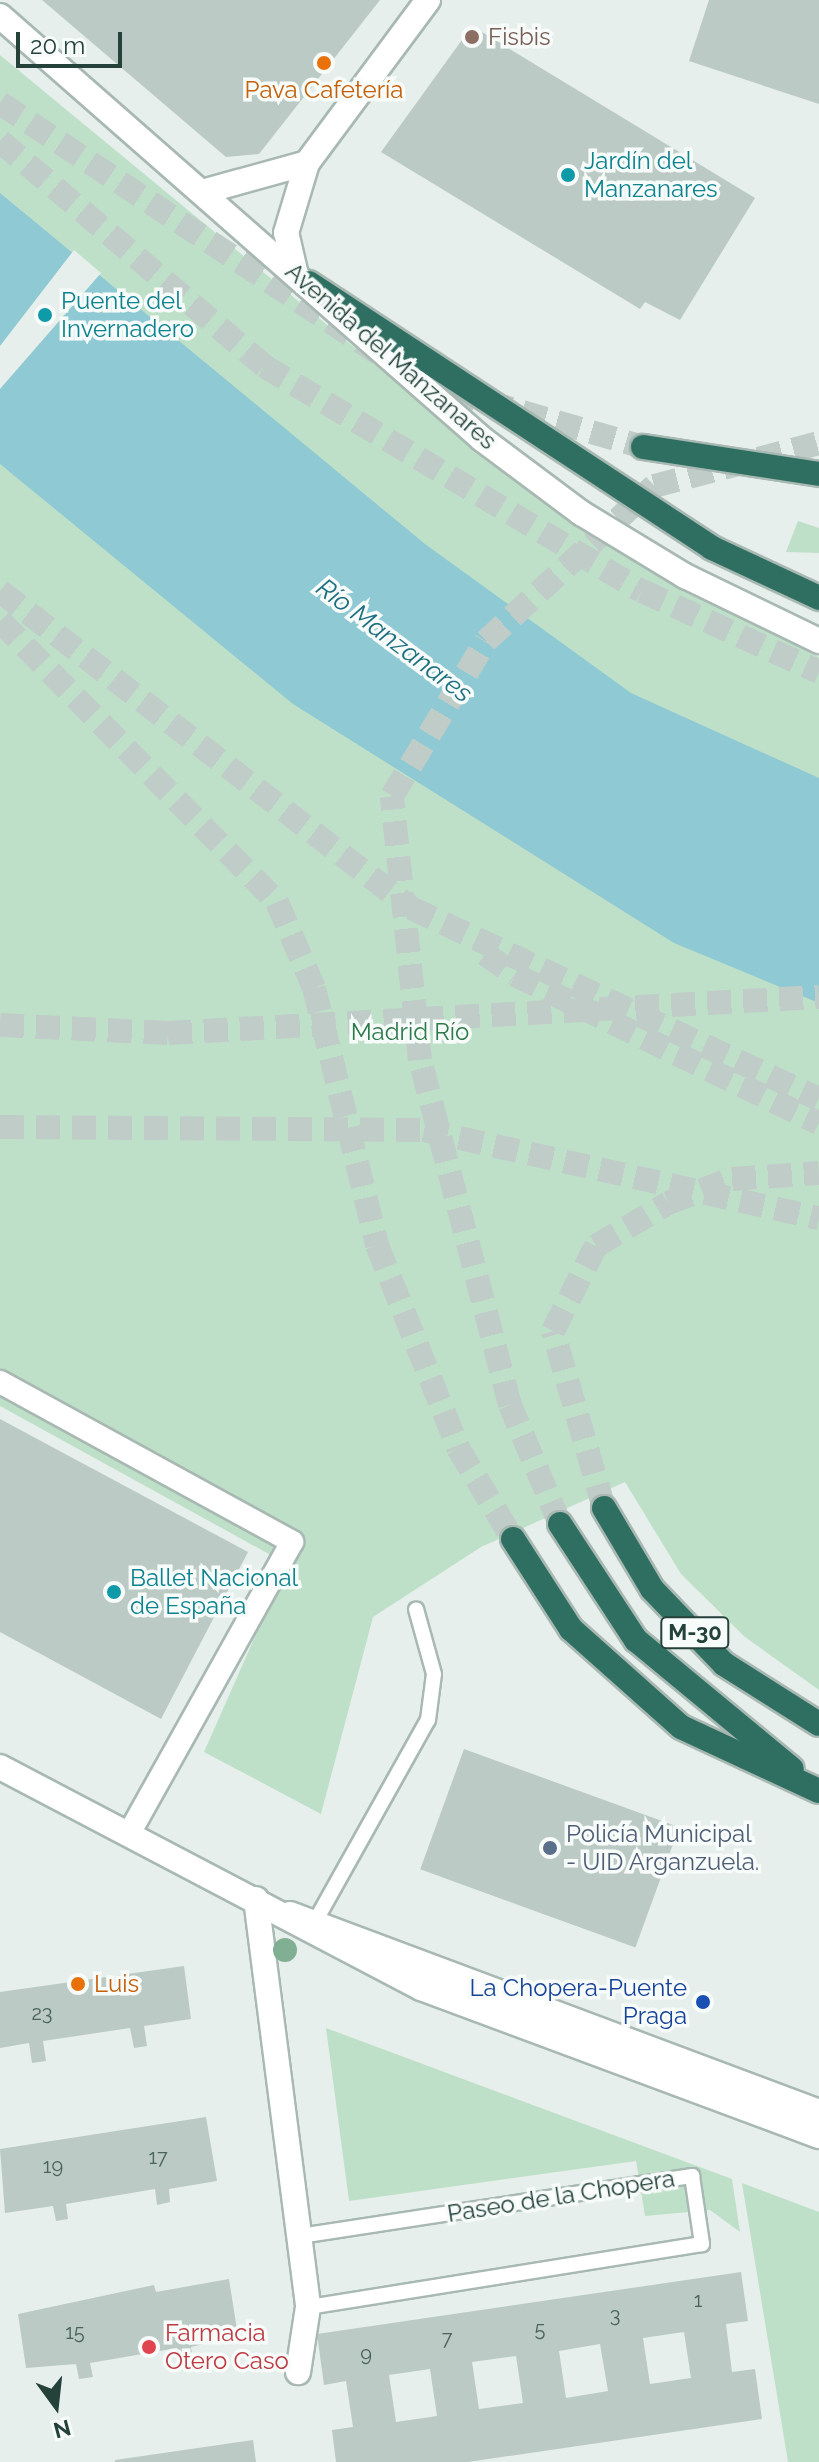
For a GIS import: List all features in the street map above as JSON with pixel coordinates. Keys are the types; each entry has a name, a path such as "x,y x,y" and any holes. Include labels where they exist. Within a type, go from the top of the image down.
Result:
{"highway":[{"path":"302,277 712,548 819,598"},
{"path":"643,447 756,470 819,474"},
{"name":"M-30","path":"604,1508 652,1589 724,1664 819,1724"},
{"path":"560,1524 636,1640 819,1791"},
{"path":"513,1539 571,1629 681,1727 819,1791"}],"street":[{"path":"302,277 286,233 307,163 428,0"},
{"name":"Avenida del Manzanares","path":"0,16 302,277 482,439 581,513 685,576 819,641"},
{"path":"202,192 307,163"},
{"path":"0,1382 292,1542 130,1832"},
{"path":"0,1767 130,1832 421,1988 819,2136"},
{"path":"266,1905 316,1920 819,2112"},
{"path":"266,1905 308,2307 298,2372"}],"lane":[{"path":"316,1920 428,1720 434,1674 416,1609"},
{"name":"Paseo de la Chopera","path":"300,2236 692,2176 702,2244 308,2307"}],"green space":[{"name":"Madrid Río","path":"0,55 463,437 656,572 819,657 819,1690 745,1637 681,1574 625,1482 481,1547 373,1617 321,1814 204,1752 287,1564 0,1406"},
{"path":"798,521 819,528 819,553 786,552"},
{"path":"326,2028 732,2179 740,2232 710,2210 645,2216 636,2161 349,2201"},
{"path":"742,2183 819,2212 819,2462 788,2462"}],"water":[{"name":"Río Manzanares","path":"0,193 425,544 631,693 819,778 819,1003 674,943 293,704 0,464"}],"pier":[{"name":"Puente del Invernadero","path":"74,250 101,273 0,389 0,346"}],"building":[{"path":"42,0 380,0 259,154 226,157"},
{"path":"709,0 819,0 819,104 689,61"},
{"name":"Jardín del Manzanares","path":"472,26 755,198 680,320 645,302 640,309 381,152"},
{"name":"Ballet Nacional de España","path":"0,1419 248,1552 161,1719 0,1632"},
{"name":"Policía Municipal - UID Arganzuela.","path":"464,1749 679,1827 635,1948 420,1869"},
{"path":"184,1966 191,2019 144,2026 147,2046 134,2048 130,2028 43,2041 46,2061 32,2063 29,2043 0,2048 0,1992"},
{"path":"206,2117 217,2181 169,2189 170,2202 157,2205 155,2189 66,2204 68,2219 56,2221 53,2206 5,2213 0,2149"},
{"path":"741,2272 748,2321 726,2324 732,2372 755,2369 762,2419 468,2462 336,2462 332,2430 353,2427 346,2381 324,2385 317,2334","holes":["684,2332 691,2378 650,2384 643,2338","600,2344 608,2391 566,2398 559,2351","516,2356 523,2403 479,2409 472,2362","430,2369 437,2416 396,2422 389,2375"]},
{"path":"229,2279 238,2336 191,2347 193,2362 179,2363 177,2348 90,2363 93,2377 79,2379 76,2364 26,2368 18,2314 154,2285 156,2292"},
{"path":"253,2440 256,2462 115,2462 115,2460"}],"tunnel":[{"path":"0,103 378,353"},
{"path":"0,141 264,366 642,591 819,672"},
{"path":"410,370 453,392 643,447"},
{"path":"560,1524 510,1405 420,1060 392,796 486,641 654,486 819,443"},
{"path":"0,591 411,908 819,1099"},
{"path":"0,621 277,902 314,988 377,1245 458,1448 513,1539"},
{"path":"485,954 515,975 819,1123"},
{"path":"0,1025 168,1033 819,997"},
{"path":"0,1127 424,1130 819,1218"},
{"path":"604,1508 553,1331 596,1246 668,1203 732,1179 819,1173"}],"place":[{"name":"Fisbis","path":"472,37"},
{"name":"Pava Cafetería","path":"324,63"},
{"name":"Jardín del Manzanares","path":"568,175"},
{"name":"Puente del Invernadero","path":"45,315"},
{"name":"Ballet Nacional de España","path":"114,1592"},
{"name":"Policía Municipal - UID Arganzuela.","path":"550,1848"},
{"name":"Luis","path":"78,1984"},
{"name":"La Chopera-Puente Praga","path":"703,2002"},
{"name":"Farmacia Otero Caso","path":"149,2347"}]}
